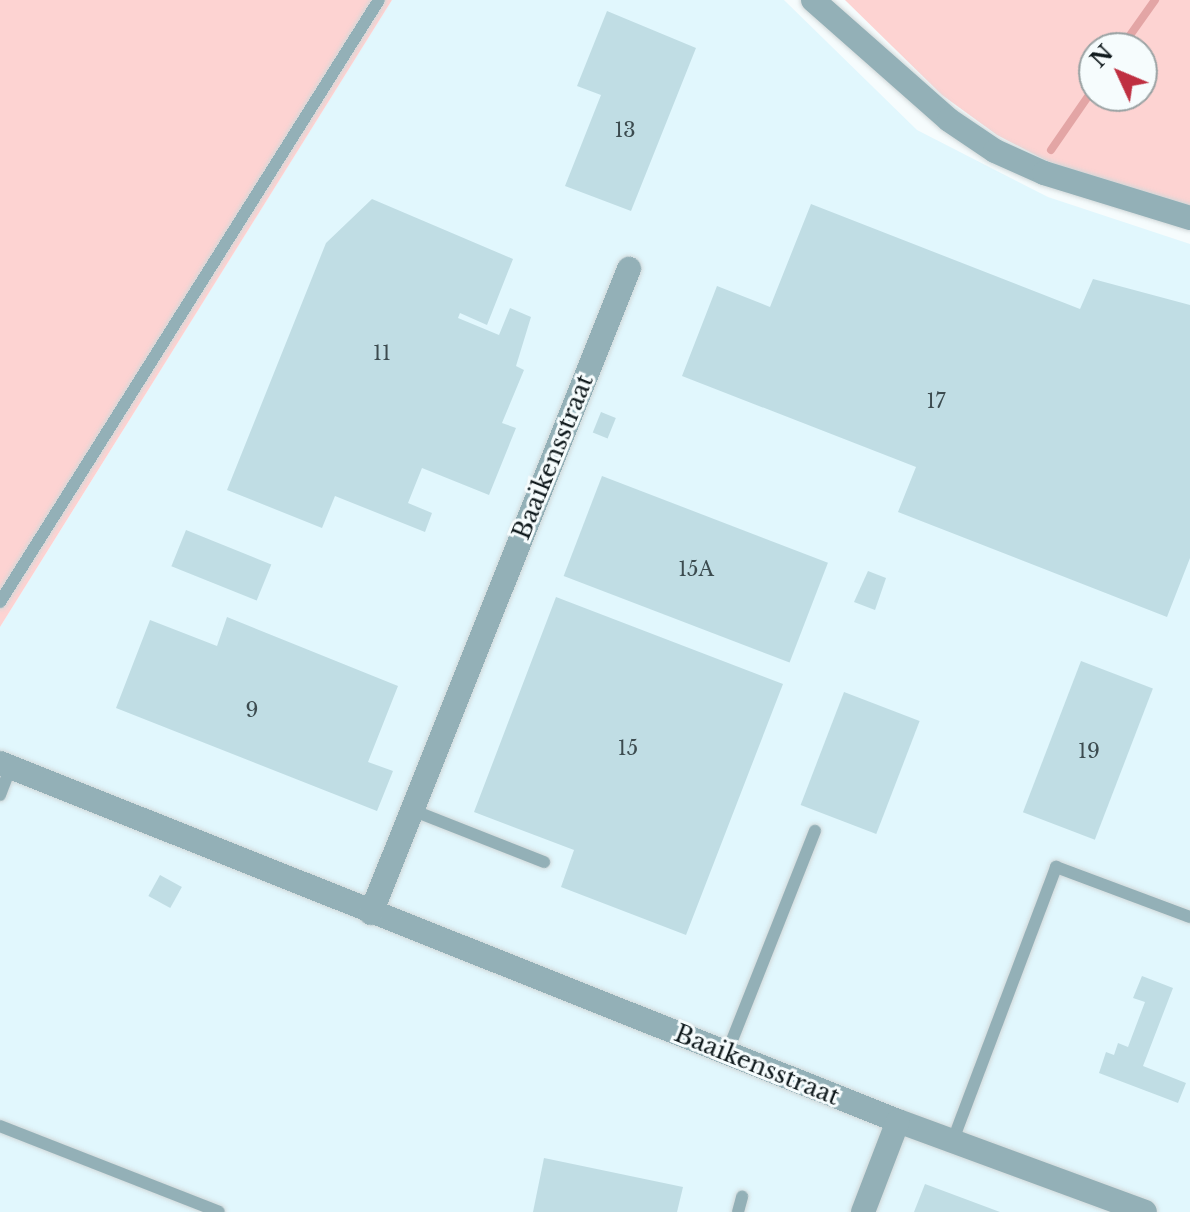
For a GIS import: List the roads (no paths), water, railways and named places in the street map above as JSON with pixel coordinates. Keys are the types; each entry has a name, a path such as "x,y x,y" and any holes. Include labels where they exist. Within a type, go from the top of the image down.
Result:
{"street":[{"path":"813,0 949,120 995,151 1044,173 1190,218"},
{"name":"Baaikensstraat","path":"371,913 629,269"},
{"name":"Baaikensstraat","path":"6,765 898,1121 1145,1212"},
{"path":"863,1212 898,1121"}],"lane":[{"path":"0,602 379,0"},
{"path":"0,795 6,765"},
{"path":"412,810 544,862"},
{"path":"727,1053 815,831"},
{"path":"953,1140 1056,867 1190,917"},
{"path":"0,1126 219,1212"},
{"path":"738,1212 742,1197"}],"waterway":[{"path":"1132,32 1155,0"},
{"path":"1051,150 1078,111"}]}
